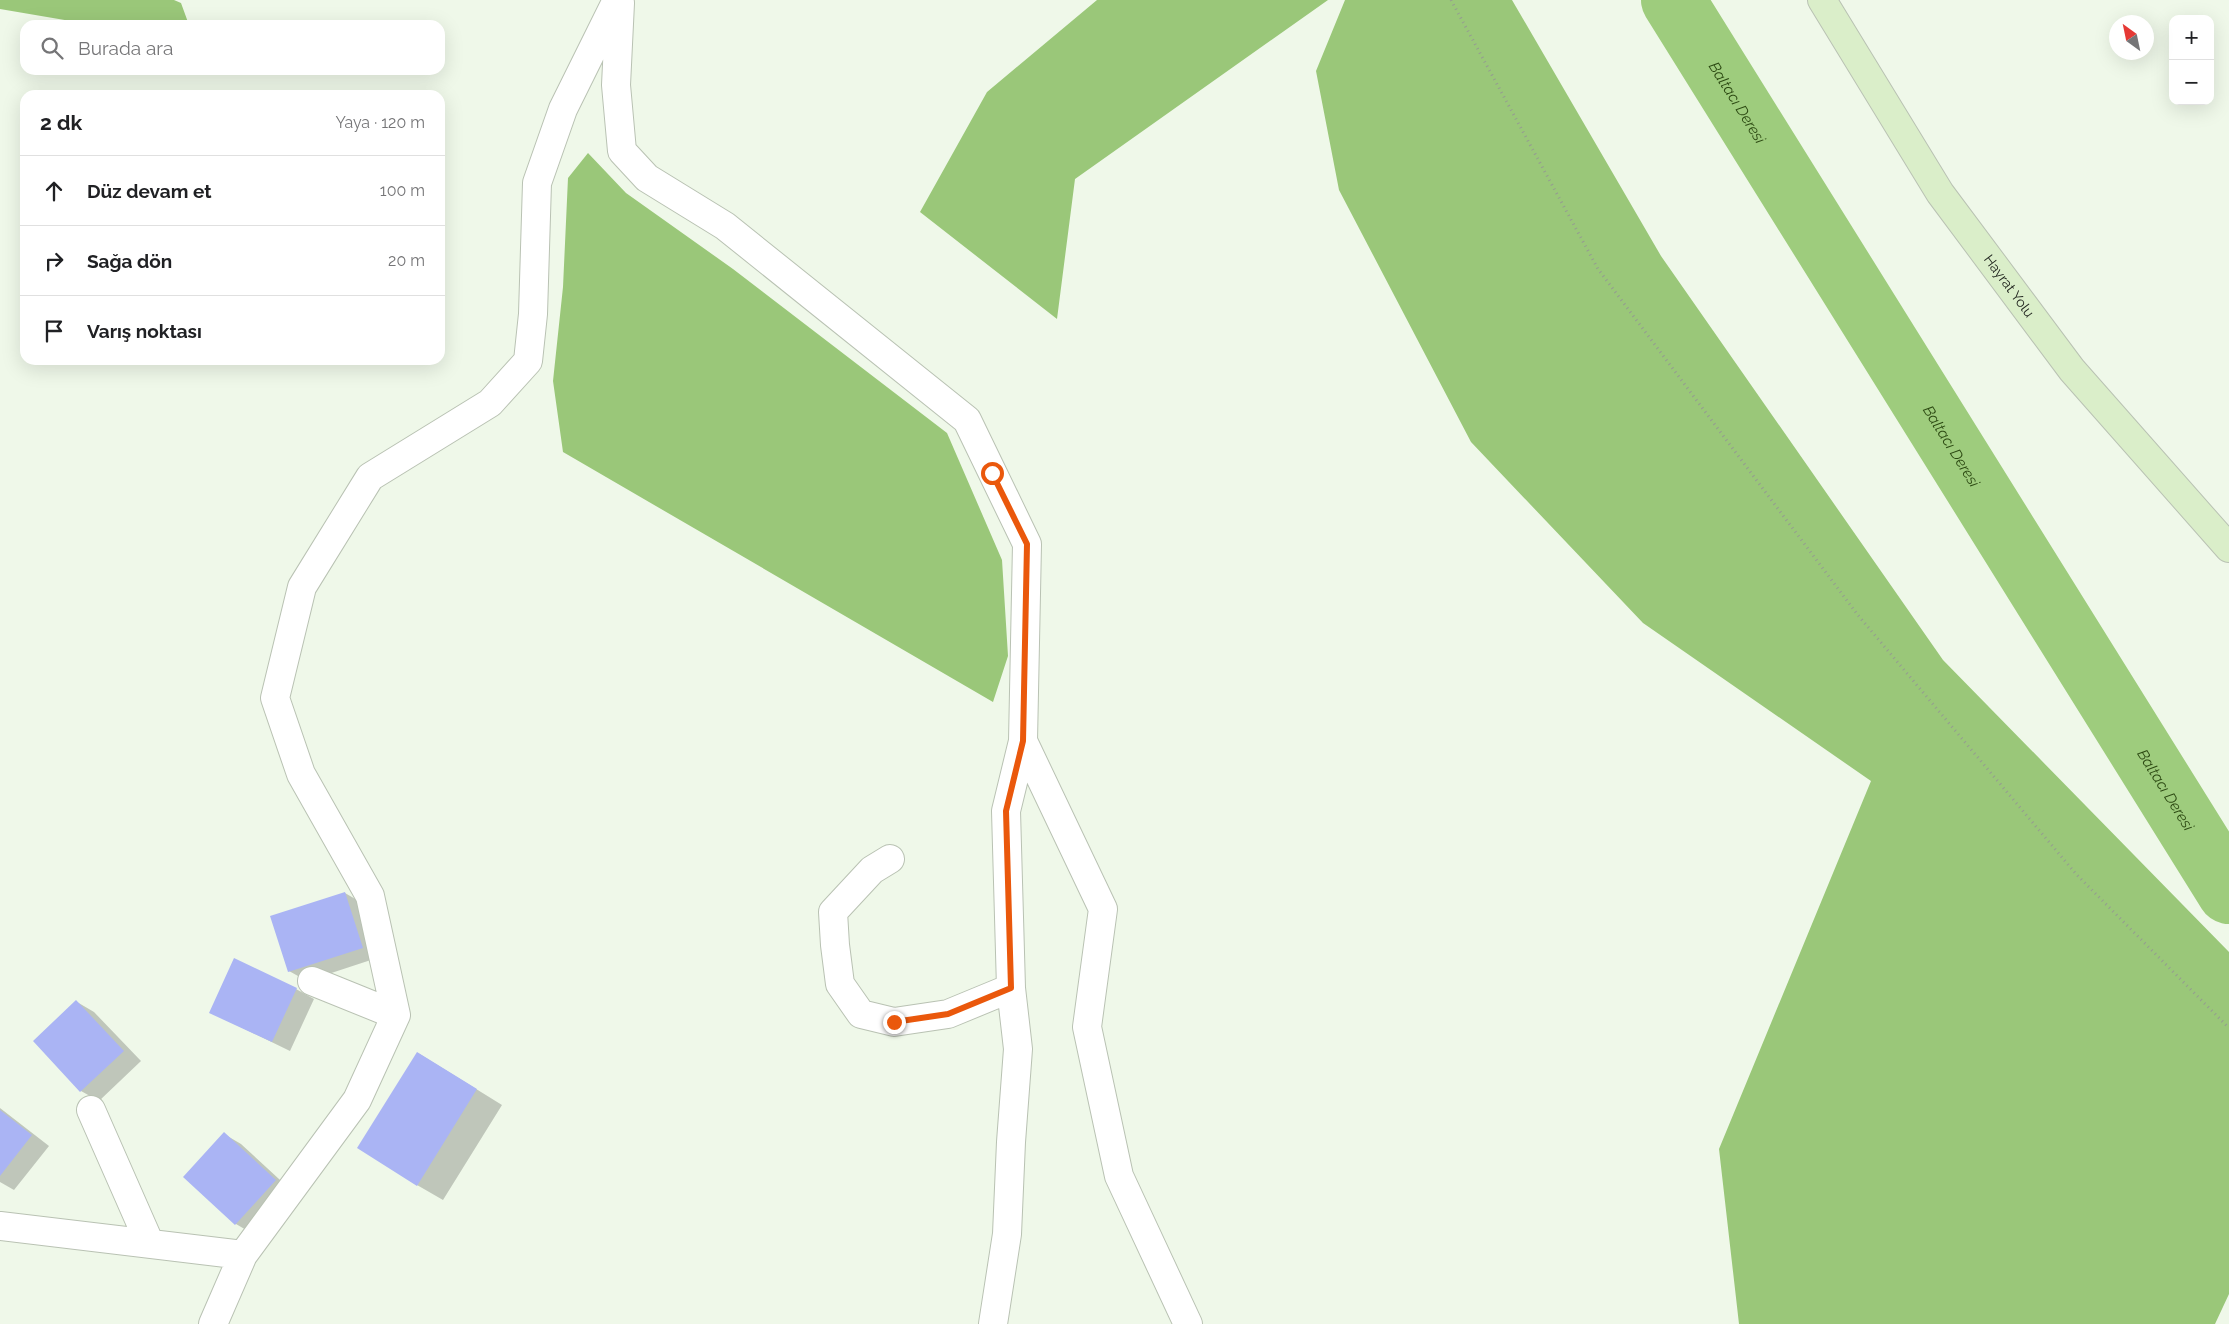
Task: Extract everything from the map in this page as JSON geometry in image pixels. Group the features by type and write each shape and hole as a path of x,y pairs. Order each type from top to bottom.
{"main road":[{"name":"Hayrat Yolu","path":"1822,0 1940,193 2072,370 2229,548"}],"street":[{"path":"619,0 616,85 622,151 647,178 725,226 967,420 1027,544 1023,741 1006,811 1011,988 1018,1049 1007,1234 993,1324"},
{"path":"213,1324 243,1255 357,1100 396,1015 370,896 301,774 274,698 302,587 370,477 490,402 528,361 533,314 537,183 563,109 619,0"},
{"path":"1023,741 1103,909 1087,1027 1119,1176 1188,1324"},
{"path":"890,859 872,870 833,912 840,984 861,1014 894,1022 948,1014 1011,988"},
{"path":"312,980 396,1015"},
{"path":"91,1110 150,1244"},
{"path":"0,1226 243,1255"}],"path":[{"path":"1450,0 1598,269 1856,614 2076,874 2229,1028"}],"green space":[{"path":"0,0 174,0 181,3 187,20 65,20 0,9"},
{"path":"1097,0 1328,0 1075,179 1057,319 920,212 987,92"},
{"path":"1345,0 1512,0 1661,256 1943,660 2229,952 2229,1294 2215,1324 1739,1324 1719,1149 1871,781 1643,623 1471,442 1339,190 1316,71"},
{"path":"588,153 626,193 733,269 947,433 1002,560 1008,656 993,702 563,452 553,381 563,287 568,178"}],"building":[{"path":"345,892 363,948 288,972 270,916"},
{"path":"234,958 297,988 272,1042 209,1013"},
{"path":"76,1000 124,1051 80,1092 33,1041"},
{"path":"417,1052 477,1089 417,1186 357,1148"},
{"path":"0,1110 32,1135 0,1176"},
{"path":"224,1132 276,1180 235,1225 183,1177"}],"waterway":[{"name":"Baltacı Deresi","path":"1673,0 2229,892"}],"route":[{"path":"894,1022 948,1014 1011,988 1006,811 1023,741 1027,544 992,473"}]}
